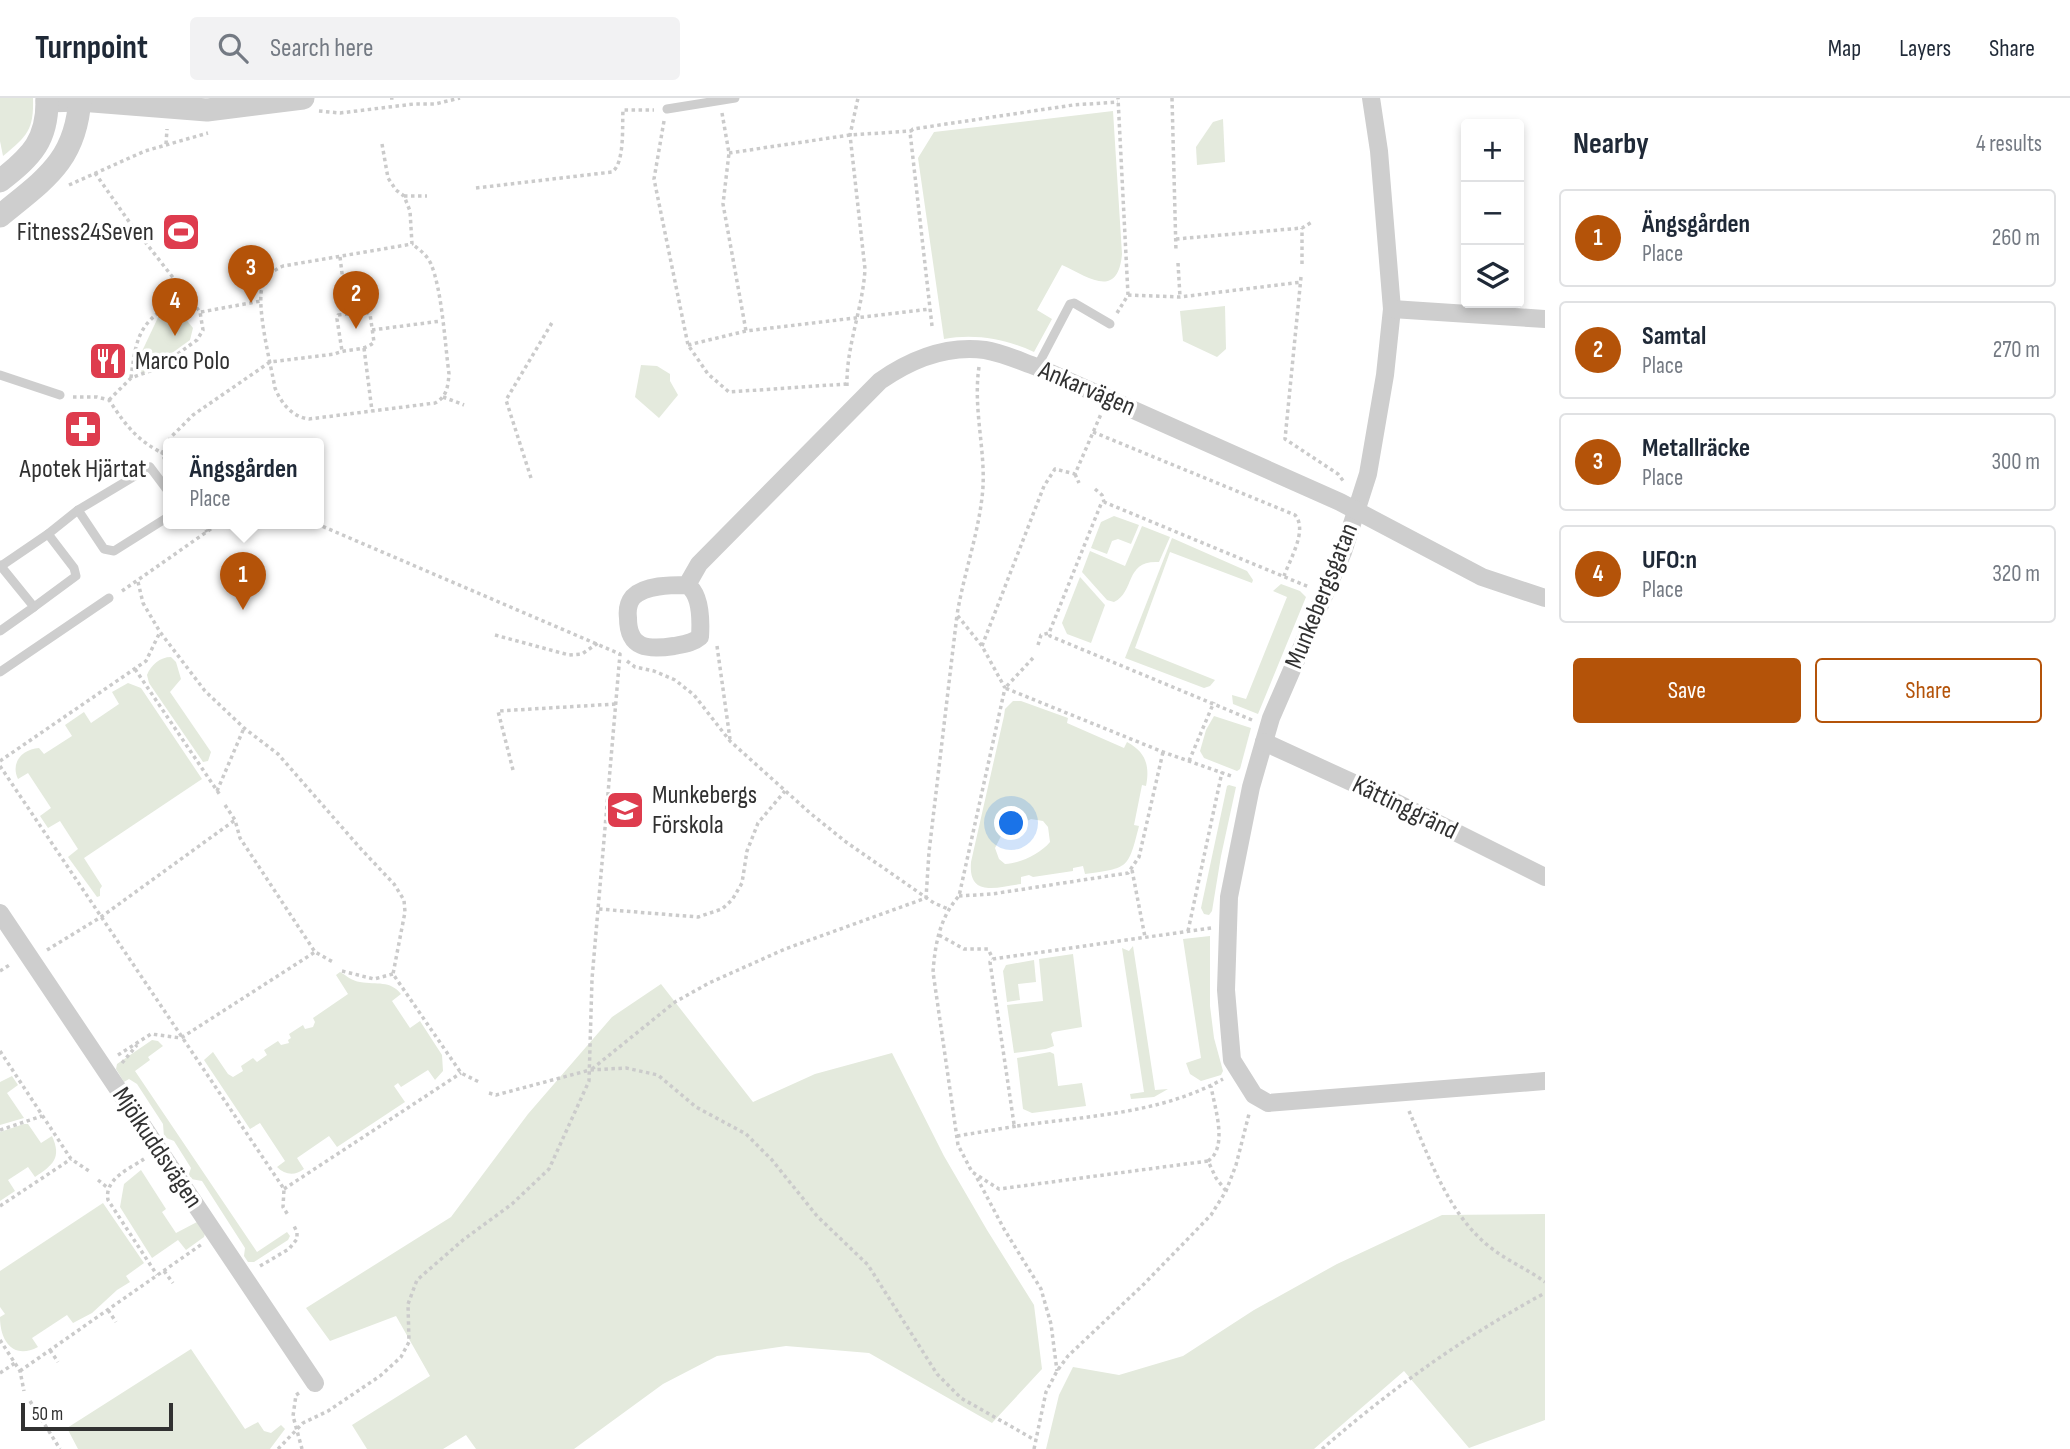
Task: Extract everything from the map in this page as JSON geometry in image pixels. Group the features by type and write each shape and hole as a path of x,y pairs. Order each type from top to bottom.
{"street":[{"name":"Munkebergsgatan","path":"1251,1090 1232,1060 1226,990 1229,897 1251,787 1271,718 1343,552 1368,474 1381,400 1392,309 1379,151 1371,98"},
{"path":"0,181 19,166 40,143 47,116 47,99 193,103 223,108 309,105"},
{"path":"0,216 57,166 73,136 80,99"},
{"path":"1392,309 1545,319"},
{"name":"Ankarvägen","path":"687,585 698,564 880,381 897,369 934,354 982,350 1037,367 1356,510 1482,577 1545,598"},
{"path":"687,585 693,589 699,611 700,637 695,641 655,648 637,644 631,637 628,606 633,597 642,591 662,586 687,585"},
{"name":"Kättinggränd","path":"1264,742 1545,877"},
{"name":"Mjölkuddsvägen","path":"0,913 315,1383"},
{"path":"1251,1090 1268,1103 1545,1081"}],"lane":[{"path":"667,109 735,98"},
{"path":"1037,367 1070,304 1074,303 1110,324"},
{"path":"0,375 60,395"},
{"path":"34,607 0,566 78,510 150,467 163,484"},
{"path":"78,510 108,551 114,551 163,520"},
{"path":"0,631 76,576 74,568 48,534"},
{"path":"0,672 108,598"}],"path":[{"path":"390,98 397,98"},
{"path":"309,105 340,113 435,104 460,98"},
{"path":"850,396 846,384 865,269 850,135 858,98"},
{"path":"1072,98 1073,105"},
{"path":"1172,98 1177,252"},
{"path":"720,100 729,153 723,204 746,331"},
{"path":"729,153 850,135 912,131 1118,100 1128,295 1110,324"},
{"path":"477,188 612,172 619,166 621,158 623,110 667,109 654,179 688,345 708,374 729,392 846,384"},
{"path":"912,131 932,326"},
{"path":"138,233 95,173 145,151 209,132"},
{"path":"382,144 388,178 404,196 410,211 412,244"},
{"path":"404,196 427,196"},
{"path":"1175,239 1302,228 1312,222"},
{"path":"1302,228 1302,264"},
{"path":"60,395 109,400 131,379 158,368 197,340 204,326 200,312 142,238"},
{"path":"412,244 423,252 430,262 435,278 449,374 448,387 443,397 435,403 309,419 298,416 279,397 270,362 261,301 264,282 276,269 412,244"},
{"path":"340,257 347,313"},
{"path":"1178,263 1180,297"},
{"path":"1128,295 1180,297 1301,280 1285,439 1338,474 1347,487"},
{"path":"131,379 137,341 146,325 153,315 186,293"},
{"path":"200,312 261,301"},
{"path":"688,345 746,331 930,309"},
{"path":"170,438 193,415 270,362 335,355 342,351 369,347 374,342 370,314 364,311 338,315 342,351"},
{"path":"372,330 441,321"},
{"path":"531,478 506,400 554,321"},
{"path":"364,348 372,411"},
{"path":"926,898 957,615 983,486 977,405 982,350"},
{"path":"443,397 464,405"},
{"path":"109,400 131,432 162,453"},
{"path":"109,400 127,430"},
{"path":"1074,474 1102,410"},
{"path":"1093,432 1295,515 1300,522 1300,532 1284,576"},
{"path":"982,646 1044,486 1055,469 1074,474 1079,483"},
{"path":"1095,489 1102,495 1104,502"},
{"path":"1104,502 1313,588"},
{"path":"1049,633 1101,503 1104,502"},
{"path":"324,527 598,643 620,654 635,667 675,680 694,695 730,741 785,791 846,842 926,898 948,909"},
{"path":"108,598 138,582 211,529"},
{"path":"138,582 143,603 160,632 205,691 244,729 278,754 394,884 404,900 405,912 393,974 461,1073 481,1083"},
{"path":"957,615 982,646 1005,688 1164,752 1240,778"},
{"path":"160,632 149,657 135,669 0,764 284,1189 283,1206 288,1215"},
{"path":"1038,645 1041,635 1049,633"},
{"path":"1049,633 1050,636 1257,722"},
{"path":"495,635 569,655 582,654 598,643"},
{"path":"278,1449 303,1423 328,1411 380,1376 401,1357 409,1342 408,1304 417,1280 463,1240 512,1204 549,1169 589,1081 589,1023 620,654 631,637"},
{"path":"717,640 730,741"},
{"path":"1033,658 1005,688 958,896 948,909 939,935 933,972 957,1136 965,1161 977,1177 1004,1229 1041,1289 1051,1324 1056,1371"},
{"path":"135,669 218,793 244,729"},
{"path":"1189,761 1214,702"},
{"path":"513,771 498,711 616,704"},
{"path":"958,896 992,894 1124,875 1132,870 1139,857 1164,752"},
{"path":"1188,931 1222,772"},
{"path":"599,909 698,918 722,909 732,900 742,883 747,851 758,823 785,791"},
{"path":"225,804 235,820 240,838 315,952 333,962"},
{"path":"0,971 21,957 38,956 102,917 235,820"},
{"path":"1132,870 1145,937"},
{"path":"590,1070 675,1002 709,983 795,945 926,898"},
{"path":"993,959 1213,927"},
{"path":"939,935 964,949 988,949 993,959"},
{"path":"102,1065 151,1034 181,1038 315,952"},
{"path":"993,959 990,962 1014,1124 1017,1126"},
{"path":"342,971 374,979 393,974"},
{"path":"0,1051 71,1159 89,1171"},
{"path":"489,1093 496,1095 590,1070 626,1068 659,1076 696,1107 746,1134 772,1160 817,1216 868,1265 937,1374 961,1398 1035,1440"},
{"path":"284,1189 461,1073"},
{"path":"957,1136 1137,1109 1181,1099 1228,1076"},
{"path":"977,1177 991,1187 1003,1190 1208,1161 1218,1151 1219,1136 1211,1086"},
{"path":"1034,1449 1046,1392 1056,1371 1068,1356 1189,1239 1211,1215 1226,1191 1236,1165 1251,1090"},
{"path":"1403,1094 1430,1160 1465,1222 1486,1245 1545,1282"},
{"path":"0,1130 42,1116"},
{"path":"157,1275 108,1200 108,1188 115,1180 158,1150"},
{"path":"0,1206 71,1159"},
{"path":"1208,1161 1226,1191"},
{"path":"98,1180 108,1188"},
{"path":"243,1275 289,1249 297,1239 293,1224"},
{"path":"20,1371 216,1235"},
{"path":"163,1270 173,1283"},
{"path":"1322,1449 1391,1391 1484,1329 1545,1293"},
{"path":"108,1310 116,1322"},
{"path":"0,1340 20,1371 24,1391"},
{"path":"50,1350 58,1362"},
{"path":"0,1373 15,1363"},
{"path":"302,1449 293,1416 296,1395 315,1383"},
{"path":"30,1401 60,1449"}],"shaded area":[{"path":"0,98 33,98 32,118 27,132 3,156 0,141"},
{"path":"1113,111 1122,254 1115,277 1108,281 1091,279 1062,265 1037,310 1052,319 1034,352 990,338 944,339 918,158 934,132"},
{"path":"1223,119 1225,162 1197,165 1196,147 1213,122"},
{"path":"1225,306 1226,349 1217,357 1183,341 1180,311"},
{"path":"162,309 179,311 193,328 190,340 143,374 136,364"},
{"path":"641,365 657,366 670,374 670,381 678,395 659,418 635,397"},
{"path":"1114,516 1139,525 1131,544 1118,539 1112,541 1107,554 1091,548 1101,522"},
{"path":"1142,526 1170,537 1159,562 1140,566 1121,597 1114,602 1107,600 1082,572 1090,551 1125,566"},
{"path":"1172,538 1247,571 1253,580 1252,583 1170,552 1135,648 1215,680 1204,688 1125,658"},
{"path":"1080,577 1105,605 1091,643 1067,634 1062,623"},
{"path":"1281,584 1300,591 1306,597 1258,714 1233,704 1232,695 1246,699 1287,597 1273,591"},
{"path":"171,657 176,662 181,679 170,692 211,752 208,761 203,762 149,683 147,675 153,665 163,658"},
{"path":"128,683 141,688 202,779 84,858 102,886 100,896 97,897 68,857 78,849 60,821 48,828 40,816 51,808 28,773 18,779 16,767 23,754 28,751 39,748 44,754 72,736 65,725 84,712 91,723 119,704 112,692"},
{"path":"1013,701 1021,701 1068,718 1067,723 1124,748 1127,742 1139,750 1147,766 1146,786 1142,785 1134,825 1139,826 1132,851 1129,859 1119,868 1085,874 1083,866 1073,868 1073,871 1033,877 1029,875 1021,877 1021,884 994,888 979,886 974,881 971,862 1005,709","holes":["1031,819 1043,821 1048,827 1050,842 1046,846 1036,854 1017,862 1005,864 999,859 995,848 1002,834"]},
{"path":"1214,716 1251,728 1240,769 1237,771 1204,758 1200,751 1206,730"},
{"path":"1229,785 1236,787 1212,911 1209,915 1204,914 1201,908"},
{"path":"1210,936 1210,1006 1214,1038 1223,1071 1221,1075 1201,1081 1190,1074 1186,1063 1201,1058 1183,939"},
{"path":"1133,946 1155,1090 1168,1089 1154,1097 1131,1099 1130,1094 1144,1092 1122,948 1129,951"},
{"path":"1073,954 1082,1027 1053,1032 1051,1034 1054,1046 1014,1053 1007,1005 1043,1001 1039,959"},
{"path":"1034,960 1036,982 1018,984 1020,1000 1007,1002 1003,971 1006,965"},
{"path":"340,972 357,981 388,985 397,990 401,994 392,1001 410,1028 420,1021 442,1055 443,1071 435,1080 428,1070 401,1087 398,1083 394,1086 405,1102 337,1147 329,1136 297,1158 304,1169 294,1174 287,1173 277,1167 285,1161 260,1123 250,1129 204,1060 213,1052 233,1077 243,1071 241,1066 253,1058 257,1062 267,1055 264,1050 278,1041 281,1045 289,1043 289,1034 303,1025 305,1029 313,1027 313,1018 348,994 336,975"},
{"path":"661,984 753,1102 815,1074 892,1053 944,1156 1034,1305 1042,1369 992,1423 869,1353 786,1346 717,1356 663,1384 574,1449 476,1449 466,1435 443,1449 367,1449 352,1425 430,1376 396,1316 330,1341 306,1308 451,1217 528,1114 612,1017"},
{"path":"152,1040 163,1046 135,1071 257,1252 287,1232 290,1236 254,1262 248,1262 244,1256 245,1248 202,1181 191,1179 191,1168 174,1141 164,1137 163,1124 137,1084 129,1079 124,1082 116,1069 117,1064"},
{"path":"1050,1052 1054,1054 1058,1086 1082,1083 1086,1106 1032,1113 1023,1109 1017,1058"},
{"path":"12,1076 18,1085 7,1093 24,1118 0,1125 0,1082"},
{"path":"28,1124 41,1143 52,1136 56,1155 51,1165 35,1177 28,1167 8,1180 15,1191 0,1201 0,1132"},
{"path":"141,1170 166,1209 162,1212 176,1233 197,1222 206,1230 204,1237 186,1250 178,1240 152,1258 120,1207 124,1184"},
{"path":"103,1203 144,1263 126,1276 130,1282 92,1313 73,1323 67,1315 32,1338 38,1347 15,1350 2,1334 0,1317 5,1314 0,1307 0,1271"},
{"path":"1545,1214 1545,1420 1469,1448 1404,1371 1314,1449 1046,1449 1059,1395 1073,1367 1119,1375 1183,1356 1254,1310 1337,1264 1442,1215"},
{"path":"191,1349 245,1429 258,1422 264,1431 271,1433 281,1425 285,1429 270,1449 78,1449 67,1428"}],"place":[{"name":"Fitness24Seven","path":"181,232"},
{"name":"Metallräcke","path":"251,303"},
{"name":"Samtal","path":"356,329"},
{"name":"UFO:n","path":"175,336"},
{"name":"Marco Polo","path":"108,361"},
{"name":"Apotek Hjärtat","path":"83,429"},
{"name":"Ängsgården","path":"243,610"},
{"name":"Munkebergs Förskola","path":"625,810"}]}
